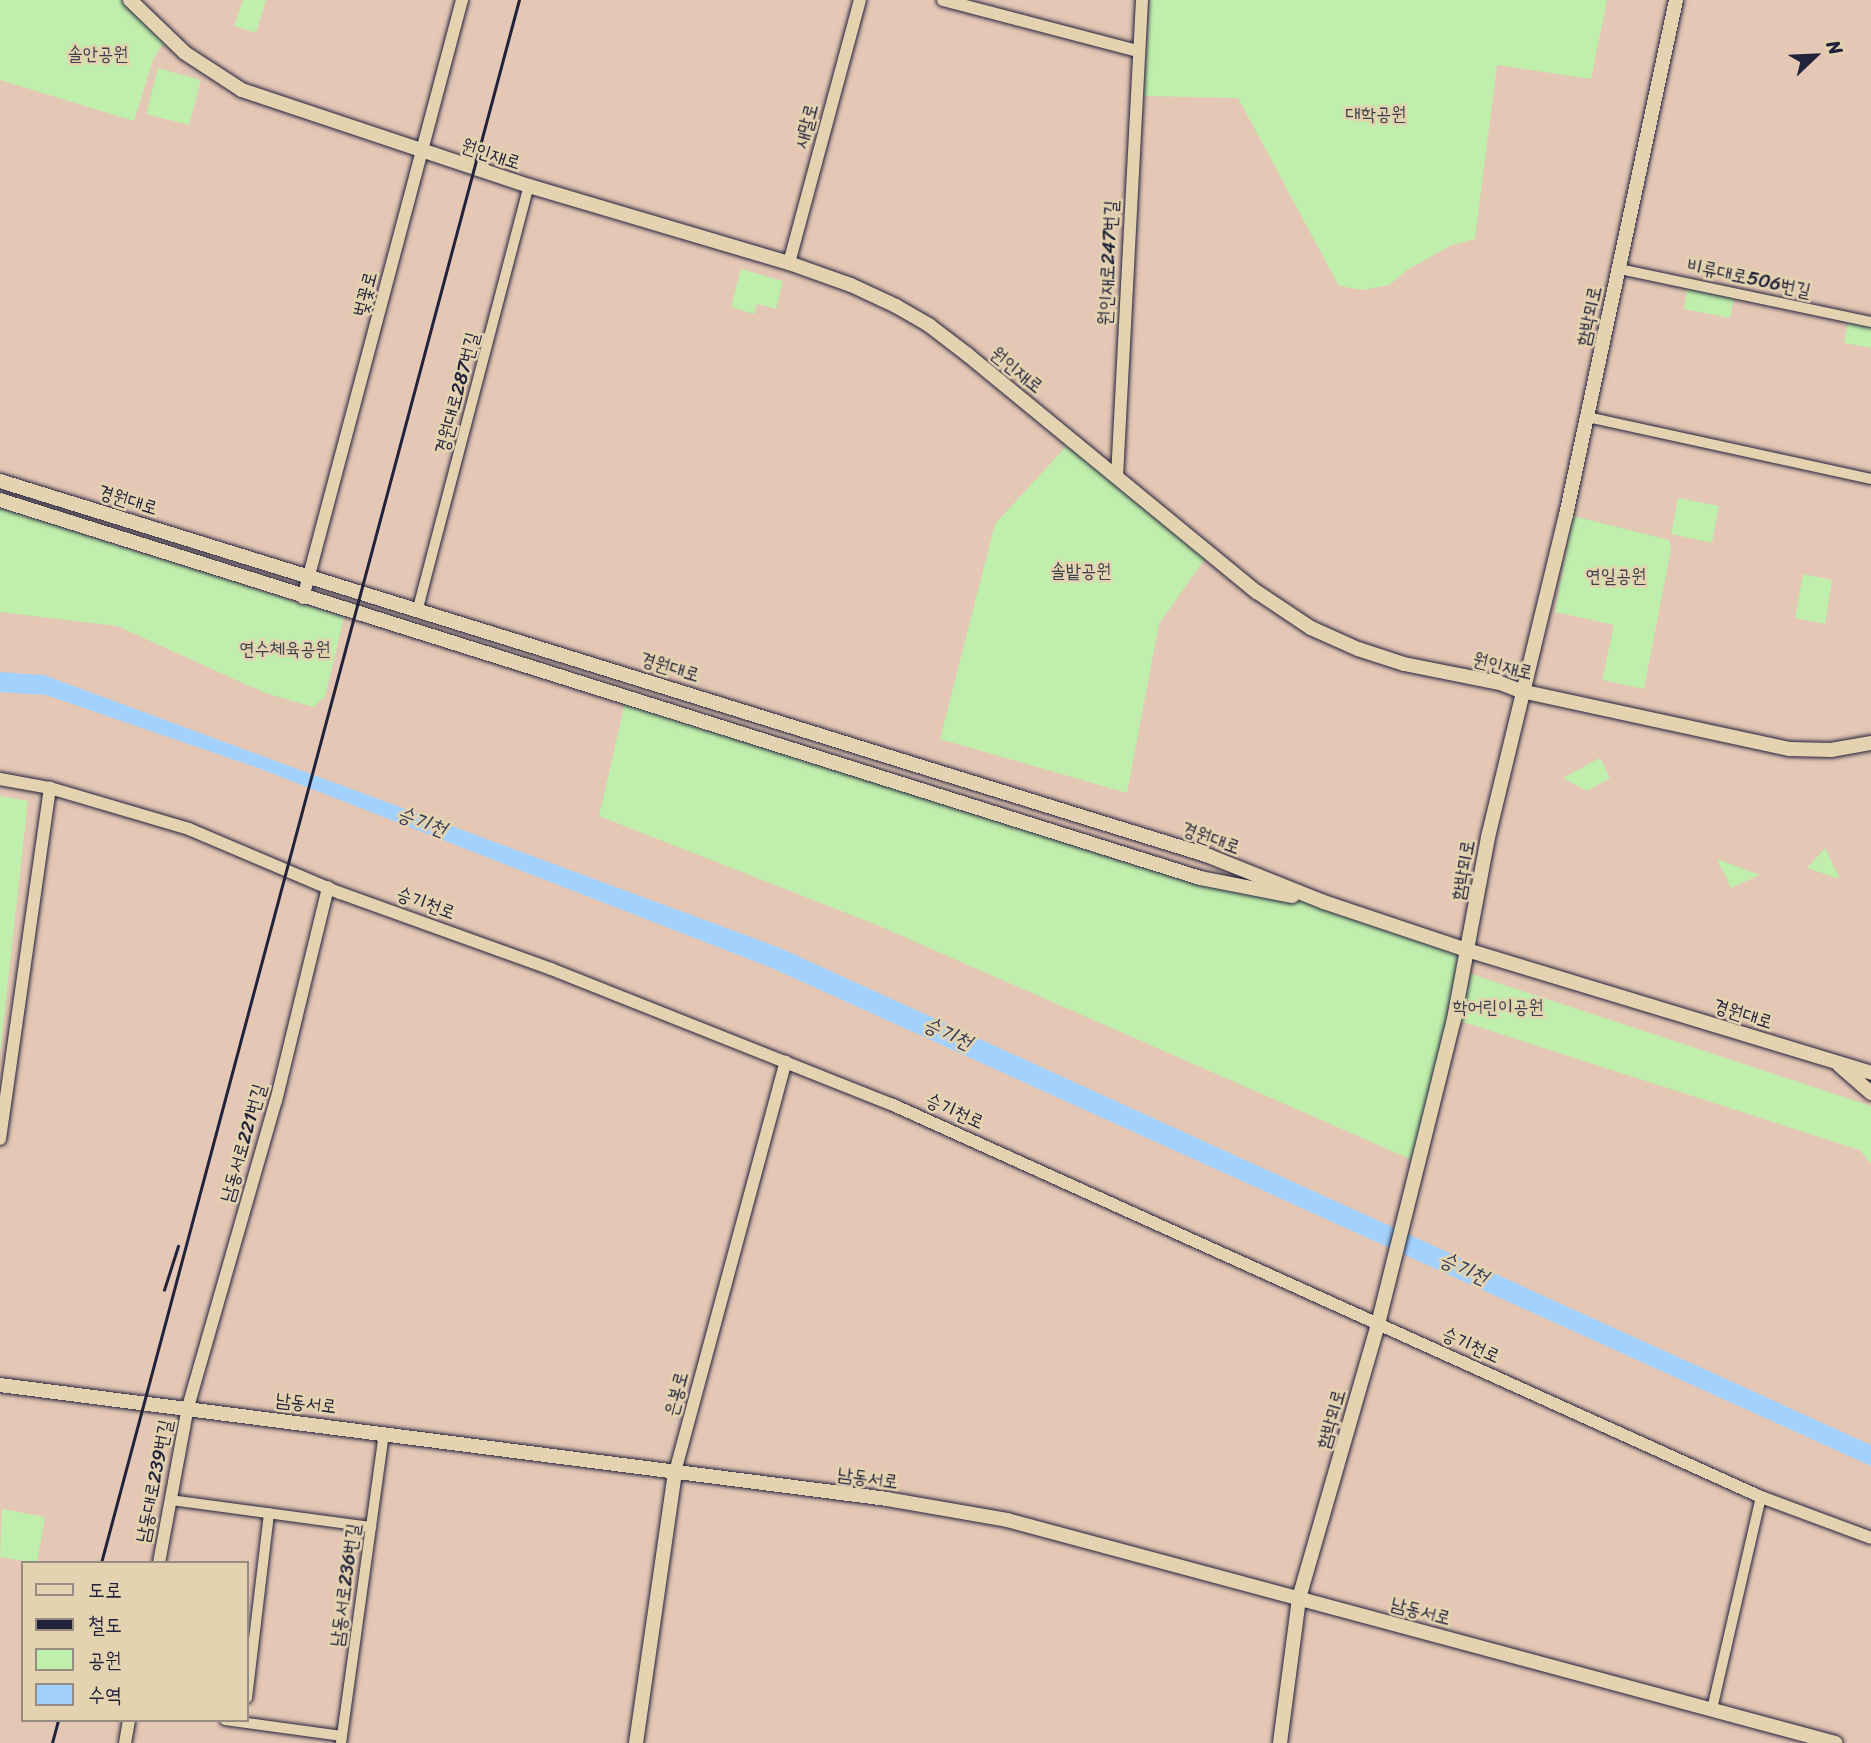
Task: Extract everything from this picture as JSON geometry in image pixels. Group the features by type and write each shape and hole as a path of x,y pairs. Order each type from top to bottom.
{"main road":[{"name":"원인재로","path":"130,0 185,53 242,90 529,186 789,263 851,285 930,326 1256,592 1311,628 1358,649 1404,664 1790,749 1831,750 1871,743"},
{"name":"함박뫼로","path":"1280,1743 1299,1598 1378,1324 1454,1019 1488,837 1521,691 1566,514 1676,0"},
{"name":"경원대로","path":"0,481 418,608 1209,856 1324,902 1467,950 1871,1073"},
{"name":"경원대로","path":"0,500 303,598 1200,878 1324,902"},
{"path":"1835,1062 1871,1061"},
{"path":"1835,1062 1871,1093"},
{"name":"남동서로","path":"0,1385 188,1407 887,1499 1007,1520 1836,1743"},
{"name":"은봉로","path":"636,1743 675,1472"}],"street":[{"name":"벚꽃로","path":"303,598 462,0"},
{"name":"새말로","path":"789,263 860,0"},
{"path":"943,0 1139,51"},
{"name":"원인재로247번길","path":"1117,477 1142,0"},
{"name":"경원대로287번길","path":"418,608 529,186"},
{"name":"비류대로506번길","path":"1619,269 1871,322"},
{"path":"1587,417 1871,479"},
{"name":"승기천로","path":"0,779 50,788 189,829 328,887 551,969 786,1062 961,1135 1761,1497 1871,1538"},
{"path":"0,1139 50,788"},
{"name":"남동서로221번길","path":"188,1407 276,1101 328,887"},
{"name":"은봉로","path":"675,1472 786,1062"},
{"name":"남동대로239번길","path":"159,1561 188,1407"},
{"name":"남동서로236번길","path":"342,1740 384,1433"},
{"path":"1712,1709 1761,1497"},
{"path":"171,1500 371,1527"},
{"path":"248,1690 269,1513"},
{"path":"125,1743 129,1722"},
{"path":"248,1722 342,1740"}],"green space":[{"name":"솔안공원","path":"0,0 130,0 168,37 154,57 134,121 0,80"},
{"path":"243,0 266,0 256,33 234,26"},
{"name":"대학공원","path":"1150,0 1607,0 1591,79 1497,65 1475,239 1452,245 1407,270 1389,285 1363,290 1339,286 1238,98 1144,96"},
{"path":"158,68 201,80 189,125 146,114"},
{"path":"741,269 783,281 776,309 757,304 754,314 731,307"},
{"path":"1687,289 1734,298 1730,318 1684,309"},
{"path":"1848,322 1871,327 1871,348 1844,343"},
{"name":"솔밭공원","path":"1072,440 1209,553 1159,624 1127,793 940,739 995,524"},
{"path":"1678,498 1719,506 1712,543 1671,534"},
{"name":"연수체육공원","path":"0,508 344,617 325,697 313,707 265,693 117,626 0,612"},
{"name":"연일공원","path":"1573,516 1669,540 1671,549 1644,689 1602,680 1614,625 1555,612"},
{"path":"1803,574 1832,580 1825,624 1795,618"},
{"path":"626,699 1200,878 1324,902 1467,950 1419,1163 877,925 599,816"},
{"path":"1600,758 1610,778 1587,791 1563,778"},
{"path":"0,796 28,801 0,1054"},
{"path":"1825,848 1840,879 1807,868"},
{"path":"1717,859 1760,875 1731,888"},
{"name":"학어린이공원","path":"1465,972 1871,1106 1871,1164 1860,1150 1454,1019"},
{"path":"2,1509 45,1517 37,1561 0,1557"}],"water":[{"name":"승기천","path":"0,672 44,675 780,948 1871,1445 1871,1466 774,969 258,768 46,695 0,692"}],"railway":[{"path":"102,1561 519,0"},
{"path":"164,1290 178,1246"},
{"path":"52,1743 57,1722"}]}
